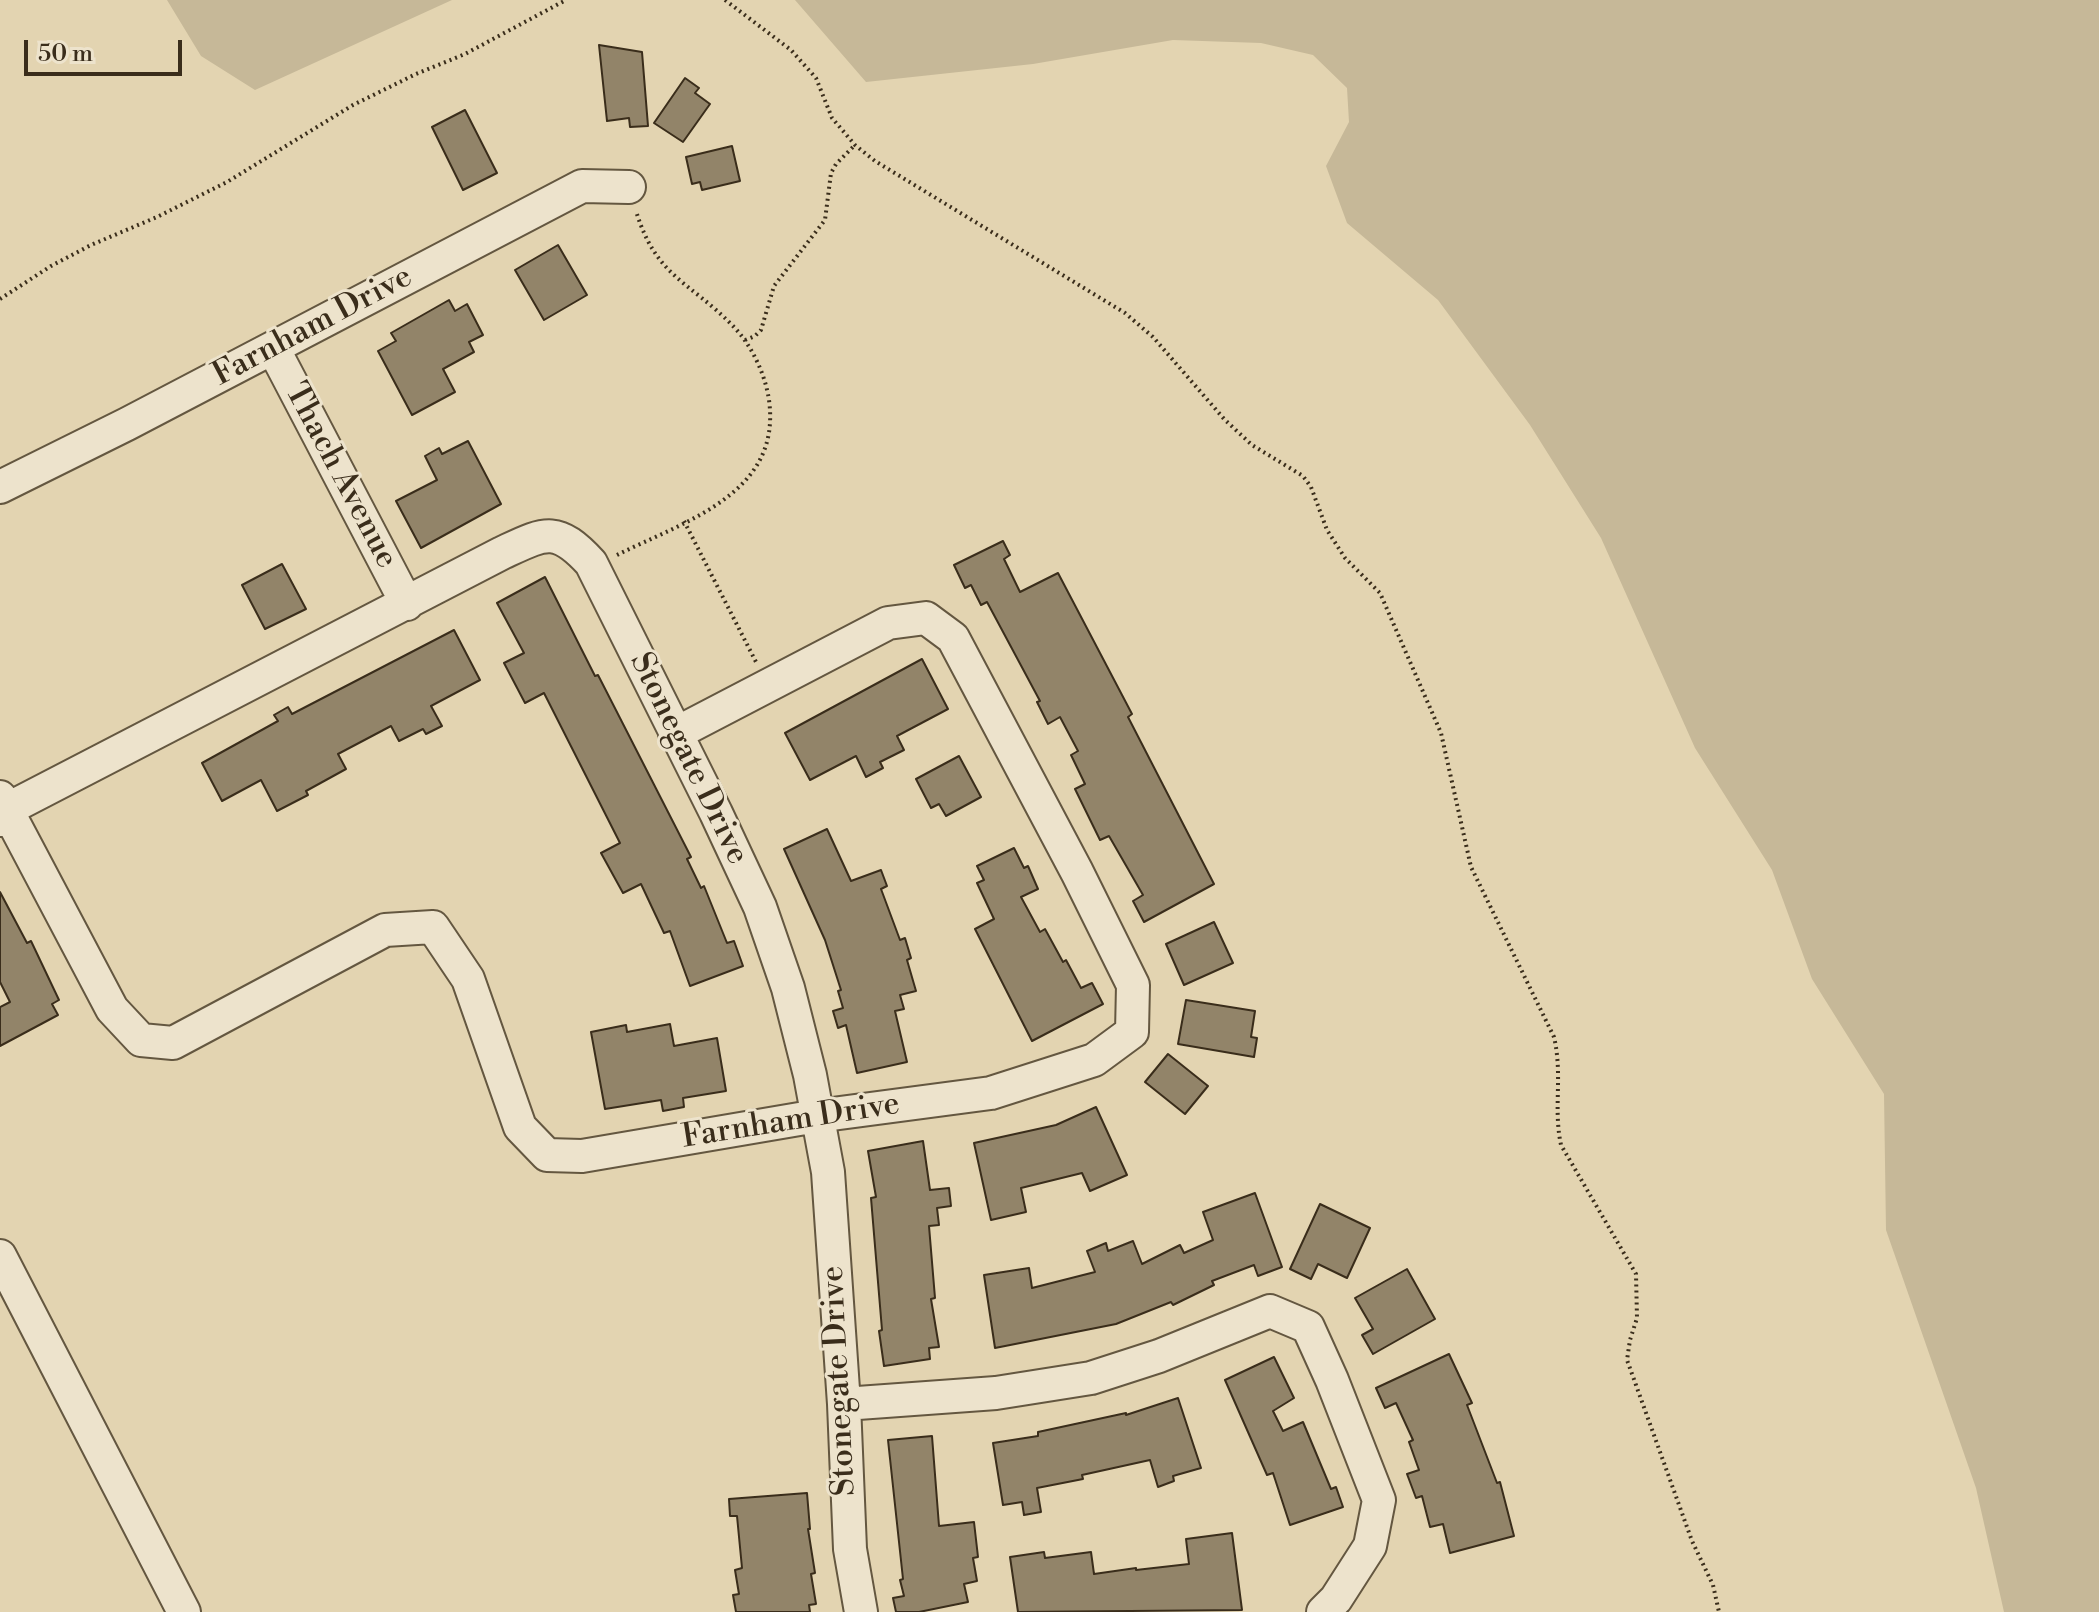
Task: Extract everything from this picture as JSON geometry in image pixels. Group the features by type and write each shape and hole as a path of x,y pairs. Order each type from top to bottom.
{"street":[{"name":"Farnham Drive","path":"0,487 582,186 629,187"},
{"name":"Thach Avenue","path":"273,348 407,604"},
{"name":"Stonegate Drive","path":"2,809 502,553 541,535 571,541 593,567 760,907 788,988 828,1172 844,1404 850,1549 861,1612"},
{"name":"Farnham Drive","path":"2,809 112,1009 141,1040 173,1043 385,930 433,927 468,979 520,1127 547,1155 582,1156 817,1116 991,1093 1094,1060 1132,1032 1133,985 1077,872 953,638 926,618 888,623 675,734"},
{"path":"0,1256 184,1612"},
{"path":"844,1404 996,1393 1091,1378 1159,1356 1270,1311 1308,1327 1379,1500 1370,1546 1336,1599 1323,1612"}],"path":[{"path":"0,299 91,245 227,182 353,105 465,54 566,0"},
{"path":"725,0 791,50 816,78 832,118 855,145 875,161 1125,313 1153,337 1243,437 1303,476 1311,487 1327,530 1345,558 1380,593 1441,733 1471,867 1554,1037 1560,1062 1557,1123 1561,1145 1636,1274 1637,1318 1627,1360 1692,1541 1713,1585 1719,1612"},
{"path":"745,340 761,330 774,286 825,220 831,173 855,145"},
{"path":"593,567 724,501 754,473 770,437 768,390 745,340 712,306 666,269 642,231 629,187"},
{"path":"684,521 768,686"}],"shaded area":[{"path":"167,0 452,0 255,90 201,56"},
{"path":"795,0 2099,0 2099,1612 2004,1612 1976,1488 1886,1230 1884,1094 1812,979 1772,870 1695,748 1601,538 1530,425 1438,300 1347,223 1326,166 1349,122 1347,88 1313,55 1261,43 1173,40 1033,64 866,82"}],"building":[{"path":"599,45 642,52 648,126 630,127 629,118 607,121"},
{"path":"685,78 699,88 695,93 710,104 683,142 654,123"},
{"path":"465,110 497,173 463,190 432,127"},
{"path":"732,146 740,181 702,190 700,182 692,184 686,157"},
{"path":"558,245 587,295 544,320 515,270"},
{"path":"449,300 455,311 467,304 483,335 469,342 474,352 443,369 455,392 412,415 378,351 396,341 391,333"},
{"path":"468,441 501,504 421,548 396,501 437,480 425,456 439,448 442,454"},
{"path":"1003,541 1010,555 1004,559 1020,592 1058,573 1132,714 1128,717 1214,884 1144,922 1133,901 1143,895 1109,836 1100,840 1075,789 1085,784 1071,755 1078,751 1060,717 1048,724 1037,702 1040,701 987,602 981,605 971,585 965,588 954,565"},
{"path":"282,564 306,609 265,629 242,585"},
{"path":"545,577 691,857 687,859 701,888 704,886 727,943 734,941 743,966 690,986 670,931 664,933 641,884 623,893 601,853 620,843 544,693 525,703 504,663 524,653 497,603"},
{"path":"454,630 480,680 431,706 442,726 426,734 423,729 399,741 391,726 338,754 346,769 306,791 308,795 277,811 261,780 222,801 202,763 278,721 274,715 288,707 292,714"},
{"path":"922,659 948,709 897,736 904,750 880,762 883,768 866,777 856,756 810,780 785,733"},
{"path":"959,756 981,797 946,816 939,804 931,808 916,779"},
{"path":"827,829 851,881 881,870 887,886 881,889 900,940 905,938 911,958 907,960 916,991 900,995 904,1009 895,1011 907,1062 857,1073 846,1025 838,1028 833,1011 843,1008 838,991 841,990 825,940 784,849"},
{"path":"1014,848 1024,868 1028,866 1038,889 1021,897 1040,932 1045,929 1081,988 1092,983 1103,1004 1032,1041 975,929 994,919 977,883 984,880 977,866"},
{"path":"0,892 27,943 31,941 59,1000 52,1004 58,1015 0,1046 0,1007 10,1002 0,982"},
{"path":"1214,922 1233,963 1184,985 1166,944"},
{"path":"1186,1000 1255,1011 1251,1037 1257,1038 1254,1057 1178,1044"},
{"path":"670,1024 674,1046 717,1038 726,1091 683,1098 684,1107 663,1111 661,1100 605,1109 591,1032 626,1025 627,1032"},
{"path":"1168,1054 1208,1086 1185,1114 1145,1082"},
{"path":"1096,1107 1127,1175 1090,1191 1082,1173 1021,1188 1026,1212 991,1220 974,1143 1056,1125"},
{"path":"923,1141 930,1190 949,1188 951,1206 937,1208 939,1225 929,1226 935,1298 931,1299 939,1347 929,1348 930,1359 884,1366 871,1198 876,1197 868,1151"},
{"path":"1255,1193 1282,1267 1258,1276 1254,1265 1212,1281 1214,1285 1173,1305 1171,1302 1116,1324 995,1348 984,1275 1029,1268 1032,1288 1095,1272 1087,1251 1106,1243 1108,1251 1133,1241 1142,1264 1180,1245 1184,1253 1213,1240 1203,1212"},
{"path":"1320,1204 1370,1228 1347,1278 1318,1264 1311,1279 1290,1269"},
{"path":"1407,1269 1435,1319 1373,1354 1362,1335 1373,1329 1355,1298"},
{"path":"1449,1354 1472,1403 1467,1405 1497,1483 1500,1482 1514,1536 1450,1553 1443,1524 1430,1527 1422,1496 1416,1498 1407,1474 1419,1470 1409,1442 1413,1440 1396,1403 1385,1408 1376,1388"},
{"path":"1274,1357 1294,1398 1273,1411 1283,1431 1303,1422 1331,1489 1336,1487 1343,1507 1290,1525 1273,1473 1267,1475 1225,1380"},
{"path":"1178,1398 1201,1468 1173,1476 1174,1481 1158,1487 1150,1460 1037,1488 1041,1512 1024,1515 1022,1502 1003,1505 993,1443 1038,1436 1038,1432 1126,1415"},
{"path":"932,1436 939,1526 974,1522 978,1557 973,1558 977,1581 964,1584 968,1602 919,1612 896,1612 893,1598 904,1596 888,1440"},
{"path":"807,1493 808,1529 815,1573 811,1574 816,1604 809,1605 810,1612 736,1612 733,1595 739,1594 735,1570 742,1568 737,1516 730,1516 729,1499"},
{"path":"1232,1533 1242,1610 1018,1612 1010,1557 1044,1552 1045,1558 1091,1552 1094,1574 1136,1570 1189,1564 1186,1539"}]}
